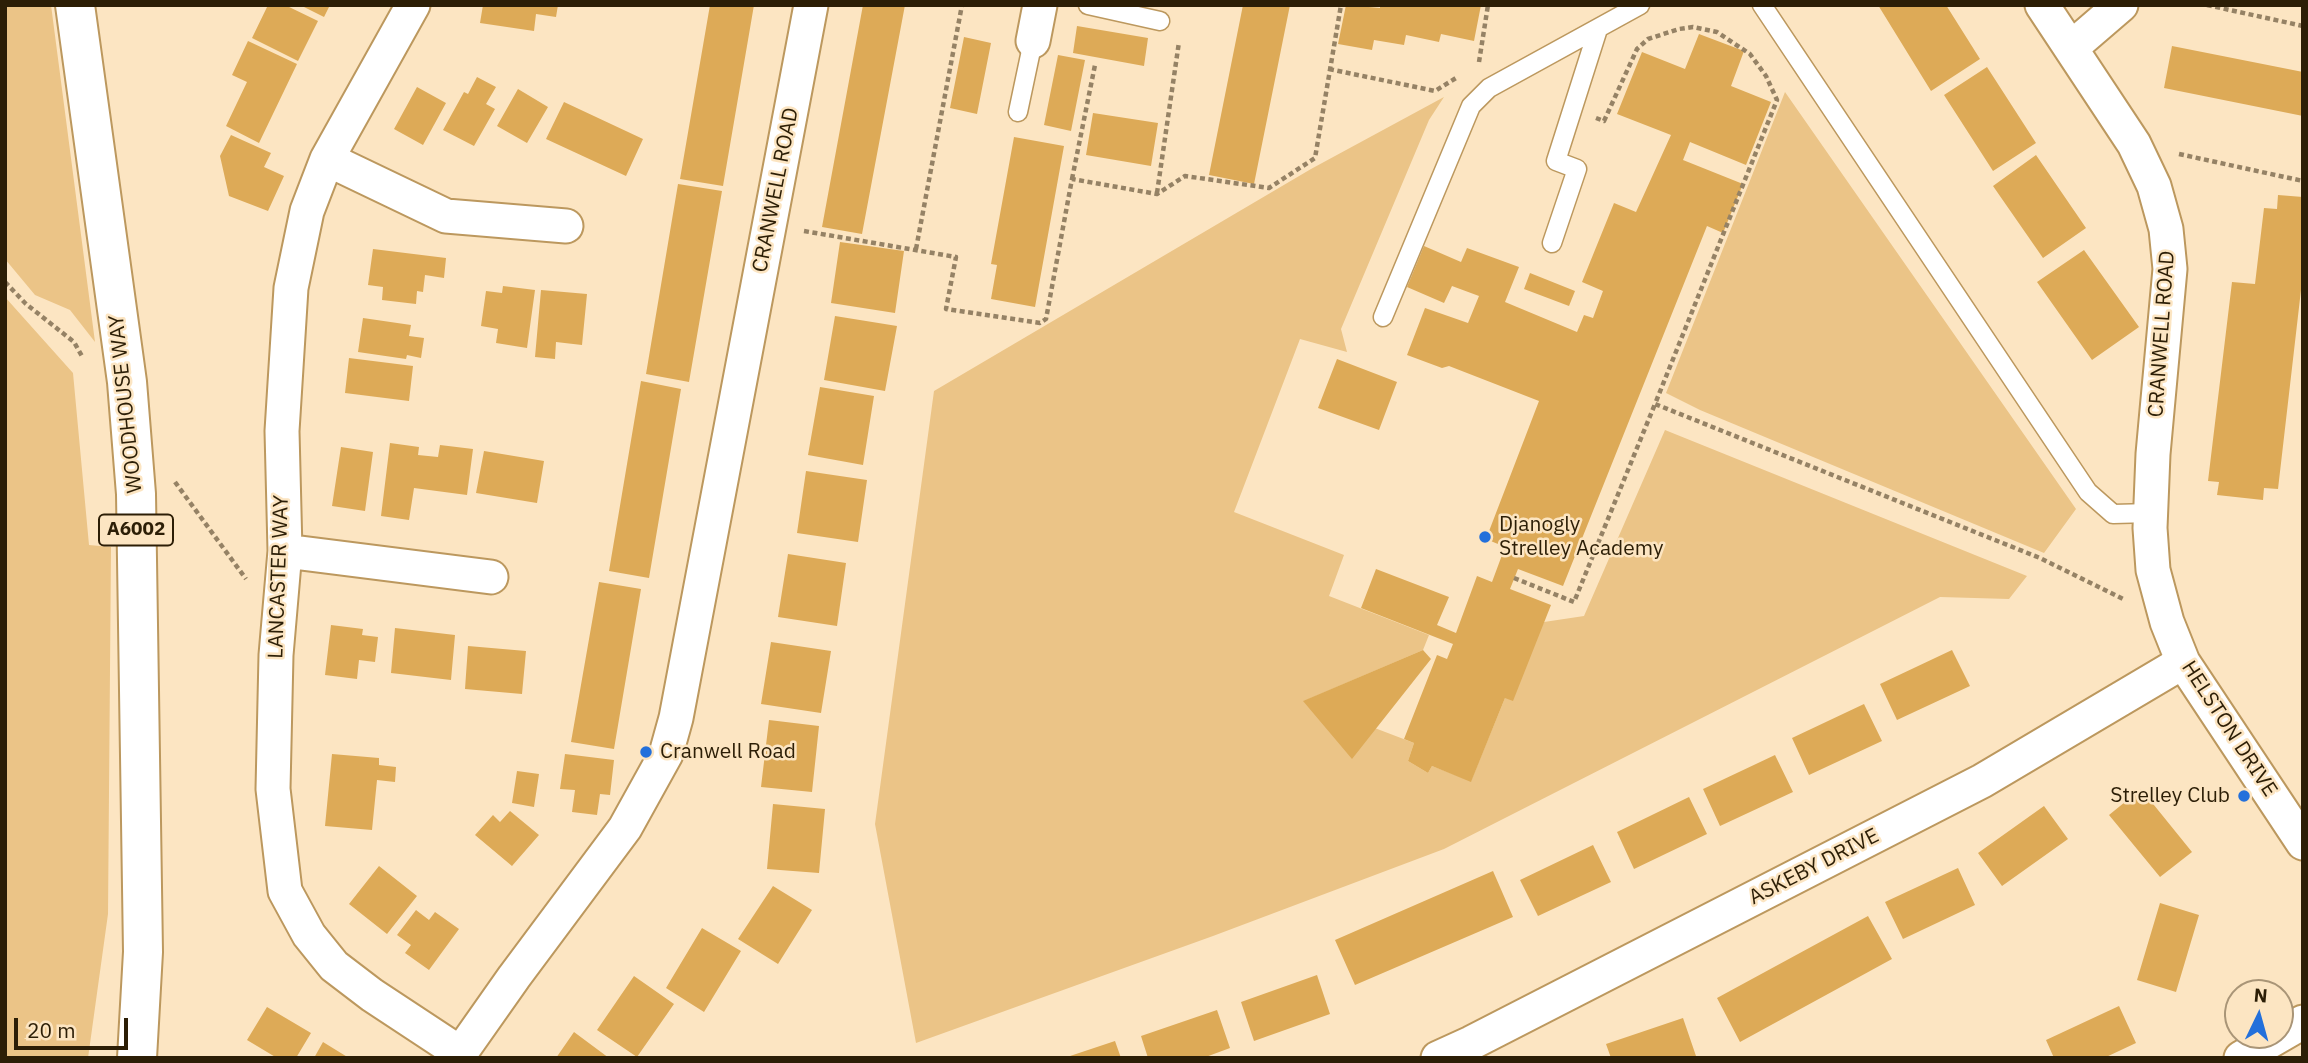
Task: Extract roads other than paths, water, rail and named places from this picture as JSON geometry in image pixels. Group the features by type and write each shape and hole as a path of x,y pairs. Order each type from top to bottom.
{"main road":[{"name":"WOODHOUSE WAY","path":"75,5 127,382 136,494 143,952 137,1058"}],"street":[{"name":"LANCASTER WAY","path":"413,5 327,159 307,211 291,288 282,431 285,551 276,655 273,789 285,891 309,935 334,967 459,1055"},
{"name":"CRANWELL ROAD","path":"459,1055 514,976 625,828 666,754 676,718 811,5"},
{"path":"1033,41 1040,5"},
{"name":"CRANWELL ROAD","path":"2042,5 2134,144 2154,186 2166,229 2170,269 2153,454 2153,570"},
{"path":"2071,48 2121,5"},
{"path":"327,159 446,216 566,226"},
{"path":"285,551 491,577"},
{"name":"HELSTON DRIVE","path":"2153,570 2167,622 2183,662 2303,843"},
{"name":"ASKEBY DRIVE","path":"1437,1058 1982,781 2183,662"},
{"path":"2241,1058 2303,1022"}],"lane":[{"path":"1088,5 1160,21"},
{"path":"1382,317 1471,106 1489,88 1640,5"},
{"path":"1762,5 2088,492 2113,514 2151,513"},
{"path":"1552,243 1577,169 1556,161 1598,29"},
{"path":"1018,112 1033,41"}],"place":[{"name":"Djanogly Strelley Academy","path":"1485,537"},
{"name":"Cranwell Road","path":"646,752"},
{"name":"Strelley Club","path":"2244,796"}]}
